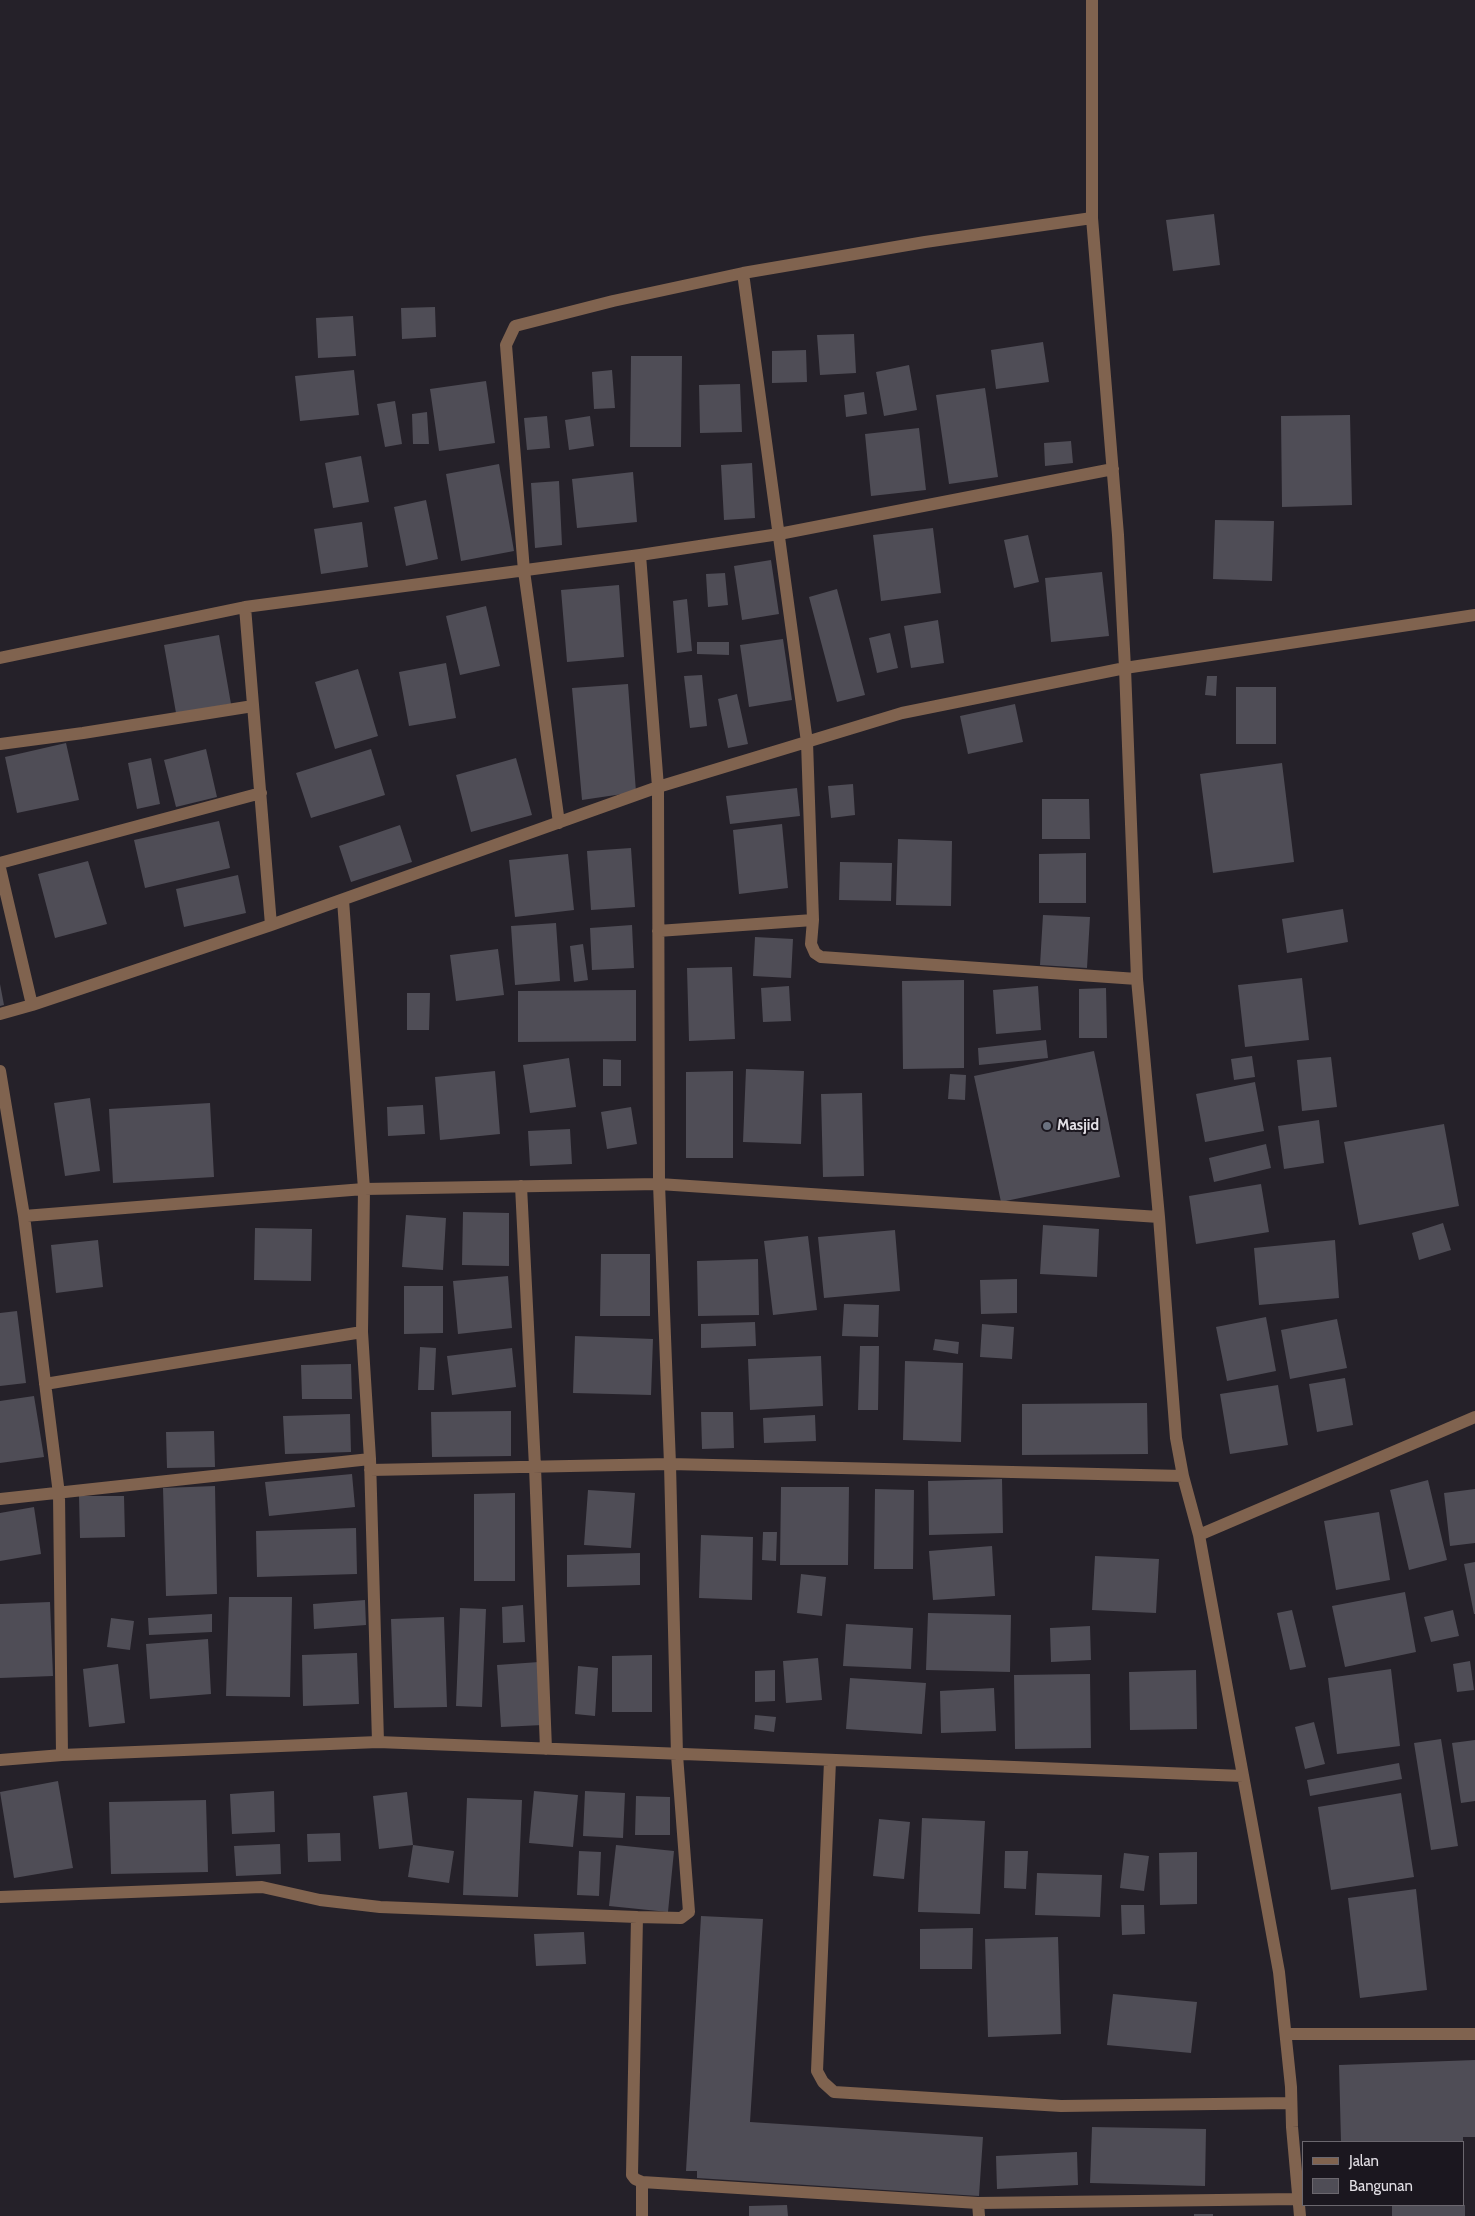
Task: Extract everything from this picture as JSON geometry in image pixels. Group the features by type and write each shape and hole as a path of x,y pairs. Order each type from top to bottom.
{"street":[{"path":"1092,0 1092,218 1113,470 1125,668 1137,979 1159,1217 1176,1438 1183,1476 1199,1535 1276,1953 1286,2034 1300,2216"},
{"path":"559,823 524,571 506,345 509,334 515,326 595,305 743,273 925,242 1092,218"},
{"path":"743,273 807,742 813,920 811,944 815,952 821,957 1137,979"},
{"path":"0,658 245,608 640,555 779,534 1113,470"},
{"path":"0,1897 262,1887 320,1900 380,1907 637,1918 682,1918 689,1912 677,1755 670,1464 659,1184 658,787 640,555"},
{"path":"245,608 271,925"},
{"path":"0,1014 271,925 658,787 902,713 1125,668 1475,616"},
{"path":"0,744 253,706"},
{"path":"0,862 260,793"},
{"path":"0,868 32,1005"},
{"path":"343,900 364,1189 362,1332 370,1464 378,1742"},
{"path":"658,931 813,920"},
{"path":"0,1070 24,1216 59,1494 62,1755"},
{"path":"24,1216 364,1189 659,1184 1159,1217"},
{"path":"521,1186 535,1467 546,1749"},
{"path":"45,1384 362,1332"},
{"path":"1199,1535 1475,1417"},
{"path":"0,1500 370,1464 535,1467 670,1464 1183,1476"},
{"path":"0,1760 62,1755 378,1742 1243,1776"},
{"path":"830,1761 817,2071 823,2082 834,2092 1061,2106 1291,2103"},
{"path":"637,1918 630,2168 635,2179 642,2182 978,2203 1298,2199"},
{"path":"1286,2034 1475,2034"},
{"path":"642,2182 642,2216"},
{"path":"978,2203 979,2216"}],"building":[{"path":"1214,214 1220,265 1173,271 1166,220"},
{"path":"435,307 436,337 402,339 401,308"},
{"path":"353,316 356,356 318,358 316,318"},
{"path":"854,334 856,373 820,375 817,335"},
{"path":"1043,342 1049,382 996,389 991,350"},
{"path":"806,350 807,382 772,383 772,351"},
{"path":"631,356 682,356 681,447 630,447"},
{"path":"909,365 917,410 884,416 876,372"},
{"path":"354,370 359,415 300,421 295,376"},
{"path":"612,370 615,408 594,409 592,372"},
{"path":"486,381 495,443 439,451 430,389"},
{"path":"740,384 742,432 700,433 699,385"},
{"path":"985,388 998,477 949,484 936,395"},
{"path":"864,392 867,414 846,417 844,395"},
{"path":"395,401 402,444 385,447 377,404"},
{"path":"427,412 429,444 413,444 412,414"},
{"path":"1350,415 1352,505 1282,507 1281,416"},
{"path":"547,416 550,448 527,450 524,418"},
{"path":"590,416 594,446 569,450 565,420"},
{"path":"919,428 926,490 871,496 865,434"},
{"path":"1071,441 1073,463 1045,466 1044,443"},
{"path":"361,456 369,502 333,508 325,463"},
{"path":"752,463 755,518 724,520 721,465"},
{"path":"499,464 514,551 461,561 446,474"},
{"path":"633,472 637,522 577,528 572,479"},
{"path":"559,481 562,545 535,548 531,483"},
{"path":"426,500 438,559 406,566 394,507"},
{"path":"1215,520 1274,521 1272,581 1213,579"},
{"path":"362,522 368,567 321,574 314,529"},
{"path":"933,528 941,593 881,601 873,535"},
{"path":"1028,535 1039,582 1014,588 1004,540"},
{"path":"771,560 779,614 742,620 734,566"},
{"path":"1102,572 1109,636 1051,642 1045,578"},
{"path":"725,573 728,605 708,607 706,574"},
{"path":"619,585 624,657 567,662 561,590"},
{"path":"837,589 865,695 837,702 809,597"},
{"path":"687,599 692,651 677,653 673,601"},
{"path":"486,606 500,666 460,675 446,616"},
{"path":"938,620 944,663 911,668 904,626"},
{"path":"890,633 898,668 877,673 869,638"},
{"path":"219,635 231,704 176,713 164,645"},
{"path":"783,639 792,700 749,707 740,645"},
{"path":"697,642 729,642 729,655 697,654"},
{"path":"446,663 456,718 409,726 399,672"},
{"path":"358,669 378,736 335,749 315,682"},
{"path":"702,675 707,726 690,728 684,676"},
{"path":"1207,676 1217,676 1216,696 1205,695"},
{"path":"628,684 636,792 582,800 572,688"},
{"path":"1236,687 1276,687 1276,744 1236,744"},
{"path":"737,694 748,744 728,748 718,699"},
{"path":"1015,704 1023,742 968,754 960,716"},
{"path":"66,743 79,800 17,813 5,757"},
{"path":"206,749 217,797 176,807 164,760"},
{"path":"371,749 385,795 311,818 296,773"},
{"path":"151,758 160,804 137,809 128,763"},
{"path":"516,758 532,815 471,832 456,775"},
{"path":"1282,763 1294,862 1213,873 1200,774"},
{"path":"853,784 855,815 831,818 828,786"},
{"path":"797,788 800,816 730,824 726,796"},
{"path":"1042,799 1089,799 1090,839 1042,839"},
{"path":"219,821 230,868 145,888 134,840"},
{"path":"782,824 788,888 739,894 733,830"},
{"path":"400,825 412,862 351,882 339,846"},
{"path":"898,839 952,841 951,906 896,905"},
{"path":"631,848 635,907 591,910 587,851"},
{"path":"1086,853 1086,903 1039,903 1039,854"},
{"path":"568,854 574,910 515,917 509,860"},
{"path":"88,861 107,924 55,938 38,874"},
{"path":"840,862 892,863 891,901 839,900"},
{"path":"238,875 246,913 184,927 176,889"},
{"path":"1343,909 1348,942 1287,953 1282,919"},
{"path":"1043,915 1090,917 1087,968 1040,965"},
{"path":"556,923 560,981 515,985 511,926"},
{"path":"632,925 634,968 592,970 590,928"},
{"path":"755,937 793,939 791,978 753,976"},
{"path":"583,944 588,980 574,982 570,946"},
{"path":"498,949 504,995 456,1001 450,955"},
{"path":"732,967 735,1039 689,1041 687,968"},
{"path":"1302,978 1309,1040 1245,1047 1238,985"},
{"path":"964,980 964,1068 903,1069 902,981"},
{"path":"0,984 4,1005 0,1006"},
{"path":"789,986 791,1021 763,1022 761,988"},
{"path":"1038,986 1041,1030 996,1034 993,990"},
{"path":"1106,988 1107,1038 1079,1038 1079,989"},
{"path":"636,990 636,1041 518,1042 518,991"},
{"path":"407,993 430,993 429,1030 407,1030"},
{"path":"1046,1040 1048,1058 979,1065 978,1048"},
{"name":"Masjid","path":"1094,1051 1120,1177 1001,1202 974,1076"},
{"path":"1252,1056 1255,1077 1234,1080 1231,1059"},
{"path":"1331,1057 1337,1107 1302,1111 1297,1060"},
{"path":"569,1058 576,1107 530,1113 523,1065"},
{"path":"603,1059 621,1060 621,1086 603,1086"},
{"path":"746,1069 804,1071 801,1144 743,1142"},
{"path":"495,1071 500,1134 440,1140 435,1077"},
{"path":"733,1071 733,1158 686,1158 686,1072"},
{"path":"950,1074 966,1075 965,1100 948,1099"},
{"path":"1255,1082 1264,1131 1205,1142 1196,1094"},
{"path":"862,1093 864,1176 823,1177 821,1094"},
{"path":"90,1098 100,1171 65,1176 54,1103"},
{"path":"210,1103 214,1177 113,1183 109,1109"},
{"path":"423,1105 425,1134 388,1136 387,1107"},
{"path":"631,1107 637,1144 607,1149 601,1112"},
{"path":"1319,1120 1324,1163 1284,1169 1278,1126"},
{"path":"1444,1124 1459,1206 1359,1225 1344,1142"},
{"path":"570,1129 572,1164 530,1166 528,1131"},
{"path":"1266,1144 1271,1168 1214,1182 1209,1158"},
{"path":"1261,1184 1269,1232 1196,1244 1189,1196"},
{"path":"463,1212 509,1213 509,1266 462,1265"},
{"path":"406,1215 446,1218 443,1270 402,1267"},
{"path":"1443,1223 1451,1250 1419,1260 1412,1233"},
{"path":"1043,1225 1099,1229 1097,1277 1040,1274"},
{"path":"255,1228 312,1229 311,1281 254,1280"},
{"path":"895,1230 900,1291 824,1298 818,1237"},
{"path":"808,1236 817,1310 773,1315 764,1241"},
{"path":"98,1240 103,1287 56,1293 51,1245"},
{"path":"1335,1240 1339,1298 1259,1305 1254,1248"},
{"path":"601,1254 650,1254 650,1316 600,1316"},
{"path":"758,1259 759,1315 698,1316 697,1261"},
{"path":"508,1276 512,1328 458,1334 453,1281"},
{"path":"1017,1279 1017,1313 981,1314 980,1280"},
{"path":"404,1286 443,1286 443,1333 404,1334"},
{"path":"844,1304 879,1305 878,1337 842,1336"},
{"path":"17,1311 26,1383 0,1386 0,1313"},
{"path":"1266,1317 1276,1371 1227,1381 1216,1327"},
{"path":"1337,1319 1347,1368 1290,1379 1281,1330"},
{"path":"755,1322 756,1346 701,1348 701,1324"},
{"path":"982,1324 1014,1327 1012,1359 980,1357"},
{"path":"575,1336 653,1339 651,1395 573,1393"},
{"path":"935,1339 959,1342 958,1354 933,1350"},
{"path":"860,1346 879,1346 878,1410 858,1410"},
{"path":"420,1347 436,1348 434,1390 418,1390"},
{"path":"512,1348 516,1387 452,1395 447,1356"},
{"path":"821,1356 823,1406 750,1410 748,1359"},
{"path":"905,1361 963,1363 961,1442 903,1440"},
{"path":"351,1364 352,1399 302,1399 301,1365"},
{"path":"1345,1378 1353,1425 1317,1432 1309,1384"},
{"path":"1278,1385 1288,1445 1230,1454 1220,1394"},
{"path":"34,1396 44,1457 0,1463 0,1401"},
{"path":"1147,1403 1148,1454 1022,1455 1022,1404"},
{"path":"511,1411 511,1456 432,1457 431,1412"},
{"path":"701,1412 733,1412 734,1448 702,1449"},
{"path":"350,1414 351,1452 285,1454 283,1416"},
{"path":"815,1415 816,1441 764,1443 763,1418"},
{"path":"214,1431 215,1467 167,1468 166,1432"},
{"path":"352,1474 355,1507 269,1516 265,1482"},
{"path":"1002,1479 1003,1533 929,1535 928,1481"},
{"path":"1428,1480 1447,1560 1409,1570 1390,1490"},
{"path":"215,1486 217,1594 166,1596 163,1488"},
{"path":"781,1487 849,1487 848,1565 780,1565"},
{"path":"875,1489 914,1490 913,1569 874,1569"},
{"path":"1475,1489 1475,1543 1450,1546 1444,1493"},
{"path":"588,1490 635,1493 631,1548 584,1545"},
{"path":"515,1493 515,1581 474,1581 474,1494"},
{"path":"79,1496 124,1496 125,1537 80,1538"},
{"path":"34,1507 41,1554 0,1561 0,1513"},
{"path":"1379,1512 1390,1580 1336,1590 1324,1521"},
{"path":"356,1528 357,1574 257,1577 256,1531"},
{"path":"763,1532 777,1532 776,1561 762,1560"},
{"path":"701,1535 753,1537 752,1600 699,1598"},
{"path":"992,1546 995,1596 933,1600 929,1551"},
{"path":"640,1553 640,1585 567,1587 567,1555"},
{"path":"1095,1556 1159,1559 1156,1613 1092,1610"},
{"path":"1475,1562 1475,1614 1474,1614 1464,1564"},
{"path":"801,1574 826,1577 822,1616 797,1613"},
{"path":"1405,1592 1416,1652 1345,1667 1332,1606"},
{"path":"229,1597 292,1597 290,1697 226,1696"},
{"path":"365,1600 366,1625 314,1629 313,1604"},
{"path":"50,1602 53,1676 0,1678 0,1604"},
{"path":"523,1605 525,1642 503,1643 502,1607"},
{"path":"460,1608 486,1609 482,1707 456,1706"},
{"path":"1292,1610 1306,1667 1290,1670 1277,1613"},
{"path":"1453,1610 1459,1636 1431,1642 1424,1617"},
{"path":"928,1613 1011,1615 1010,1672 926,1670"},
{"path":"212,1614 212,1632 149,1635 148,1618"},
{"path":"444,1617 447,1707 394,1708 391,1619"},
{"path":"111,1618 134,1621 130,1650 107,1647"},
{"path":"846,1624 913,1628 911,1669 843,1666"},
{"path":"1090,1626 1091,1660 1051,1662 1050,1628"},
{"path":"208,1639 211,1694 150,1699 146,1644"},
{"path":"357,1653 359,1704 303,1706 302,1655"},
{"path":"652,1655 652,1712 612,1712 612,1656"},
{"path":"818,1658 822,1700 786,1703 783,1661"},
{"path":"1470,1661 1474,1690 1457,1692 1453,1664"},
{"path":"539,1662 543,1725 501,1727 497,1665"},
{"path":"118,1664 125,1723 89,1727 83,1669"},
{"path":"578,1666 598,1668 595,1716 575,1714"},
{"path":"1391,1669 1400,1746 1337,1754 1328,1678"},
{"path":"775,1670 775,1701 755,1702 755,1671"},
{"path":"1196,1670 1197,1729 1130,1730 1129,1672"},
{"path":"1090,1674 1091,1748 1015,1749 1014,1675"},
{"path":"850,1678 926,1683 922,1734 846,1729"},
{"path":"994,1688 996,1731 941,1733 940,1691"},
{"path":"755,1715 776,1717 774,1732 754,1729"},
{"path":"1314,1722 1325,1764 1305,1769 1295,1727"},
{"path":"1441,1739 1458,1846 1431,1850 1414,1743"},
{"path":"1475,1740 1475,1801 1461,1803 1452,1743"},
{"path":"1399,1763 1402,1779 1310,1796 1307,1780"},
{"path":"58,1781 73,1868 14,1878 0,1792"},
{"path":"274,1791 275,1832 232,1834 230,1794"},
{"path":"534,1791 578,1795 573,1847 529,1843"},
{"path":"585,1791 625,1793 623,1838 583,1836"},
{"path":"407,1792 413,1845 379,1849 373,1796"},
{"path":"1401,1793 1414,1877 1331,1890 1318,1807"},
{"path":"636,1796 670,1797 670,1835 635,1835"},
{"path":"467,1798 522,1800 518,1897 463,1895"},
{"path":"206,1800 208,1872 111,1874 109,1802"},
{"path":"922,1818 985,1821 980,1914 918,1912"},
{"path":"879,1819 910,1822 904,1879 873,1876"},
{"path":"340,1833 341,1861 308,1862 307,1834"},
{"path":"280,1844 281,1874 236,1876 234,1846"},
{"path":"413,1845 454,1851 449,1883 408,1877"},
{"path":"616,1845 674,1851 668,1912 609,1906"},
{"path":"579,1851 601,1852 599,1896 577,1895"},
{"path":"1005,1851 1028,1851 1026,1889 1004,1888"},
{"path":"1197,1852 1197,1904 1160,1905 1159,1853"},
{"path":"1124,1853 1149,1856 1144,1891 1120,1888"},
{"path":"1037,1873 1102,1875 1100,1917 1035,1915"},
{"path":"1416,1889 1427,1990 1360,1998 1348,1898"},
{"path":"1121,1905 1144,1905 1145,1934 1122,1935"},
{"path":"701,1916 763,1919 750,2122 983,2137 979,2196 697,2178 697,2171 686,2171"},
{"path":"973,1928 972,1969 920,1969 920,1929"},
{"path":"584,1932 586,1964 536,1966 534,1934"},
{"path":"1058,1937 1061,2034 988,2037 985,1939"},
{"path":"1113,1994 1197,2002 1191,2053 1107,2045"},
{"path":"1475,2060 1475,2137 1463,2137 1463,2141 1341,2141 1339,2065"},
{"path":"1092,2127 1206,2129 1205,2186 1090,2183"},
{"path":"1077,2152 1078,2185 997,2189 996,2156"},
{"path":"787,2205 788,2216 749,2216 749,2206"},
{"path":"1392,2206 1465,2206 1465,2216 1392,2216"},
{"path":"1194,2214 1213,2214 1213,2216 1194,2216"}],"place":[{"name":"Masjid","path":"1047,1126"}]}
